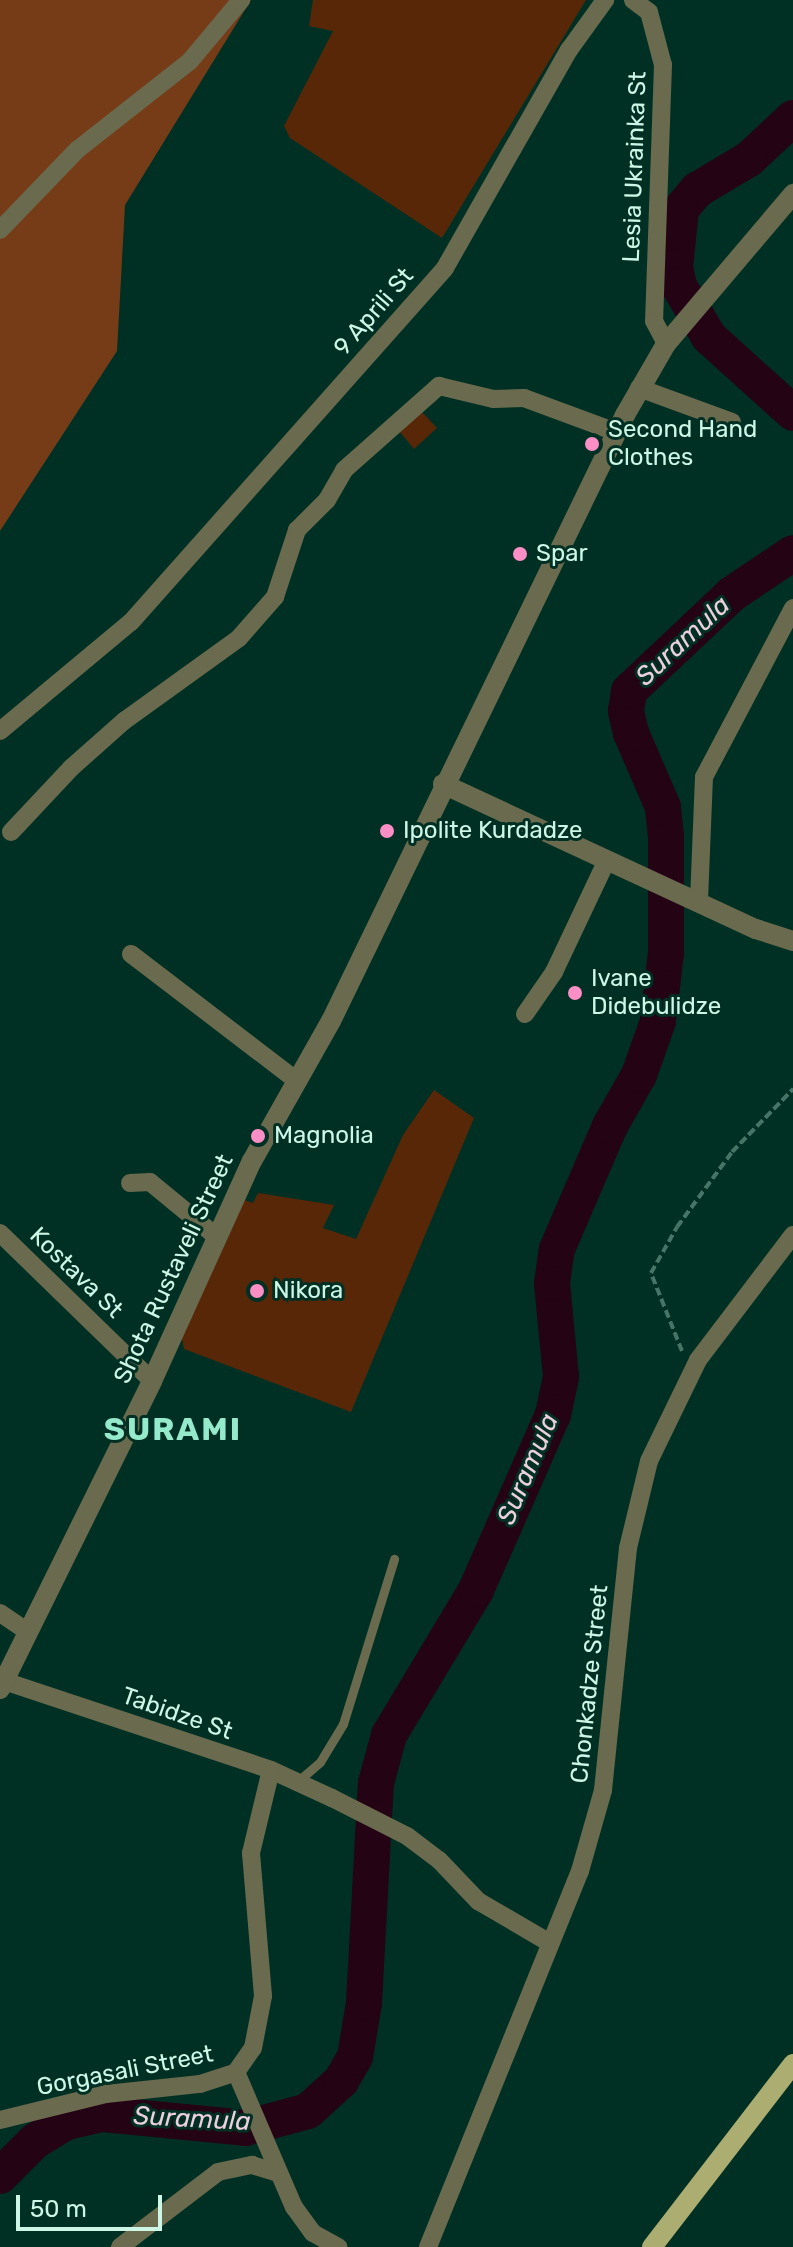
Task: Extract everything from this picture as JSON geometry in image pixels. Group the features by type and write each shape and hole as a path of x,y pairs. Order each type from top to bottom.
{"main road":[{"path":"652,2247 793,2064"}],"street":[{"path":"0,230 77,150 190,61 241,0"},
{"name":"9 Aprili St","path":"0,731 131,622 445,268 569,50 605,0"},
{"name":"Lesia Ukrainka St","path":"633,0 649,12 663,65 654,321 666,344"},
{"name":"Shota Rustaveli Street","path":"2,1685 152,1381 217,1237 296,1080 331,1021 443,784 639,388 666,344 793,194"},
{"path":"11,832 71,768 124,721 239,638 275,597 297,530 327,500 344,470 439,386 493,399 524,398 616,432"},
{"path":"639,388 732,422"},
{"path":"696,899 704,777 793,608"},
{"path":"443,784 649,880 793,941"},
{"path":"525,1014 567,947 607,860"},
{"path":"131,954 296,1080"},
{"path":"130,1183 150,1182 199,1217 217,1237"},
{"name":"Kostava St","path":"0,1233 152,1381"},
{"name":"Chonkadze Street","path":"428,2247 580,1871 603,1790 628,1548 649,1461 698,1360 793,1235"},
{"path":"0,1613 27,1631"},
{"name":"Tabidze St","path":"2,1685 271,1770 332,1798 407,1836 439,1860 478,1901 550,1943"},
{"name":"Gorgasali Street","path":"0,2120 106,2094 200,2084 236,2072 253,2048 263,1996 251,1853 271,1770"},
{"path":"236,2072 276,2165 313,2233 338,2247"},
{"path":"120,2247 218,2172 252,2165 276,2165"}],"lane":[{"path":"297,1782 320,1762 343,1724 394,1559"}],"path":[{"path":"698,1360 684,1355 651,1273 677,1227 732,1152 793,1089"}],"shaded area":[{"path":"0,0 251,0 125,205 117,351 0,531"},
{"path":"313,0 586,0 442,238 290,138 284,126 333,31 309,26"},
{"path":"421,411 437,428 414,449 399,431"},
{"path":"434,1090 474,1118 351,1412 184,1349 180,1329 235,1197 253,1203 258,1193 334,1205 323,1228 356,1239 403,1135"}],"waterway":[{"name":"Suramula","path":"793,118 749,159 697,190 681,209 675,267 679,286 709,337 793,413"},
{"name":"Suramula","path":"0,2176 35,2141 67,2122 103,2114 245,2128 308,2111 341,2081 355,2057 364,2003 376,1783 389,1735 476,1590 553,1415 561,1377 552,1283 557,1249 610,1126 639,1075 658,1021 666,953 666,837 663,807 631,733 626,711 629,691 732,594 793,553"}],"place":[{"name":"Second Hand Clothes","path":"592,444"},
{"name":"Spar","path":"520,554"},
{"name":"Ipolite Kurdadze","path":"387,831"},
{"name":"Ivane Didebulidze","path":"575,993"},
{"name":"Magnolia","path":"258,1136"},
{"name":"Nikora","path":"257,1291"}],"district":[{"name":"SURAMI","path":"173,1429"}]}
